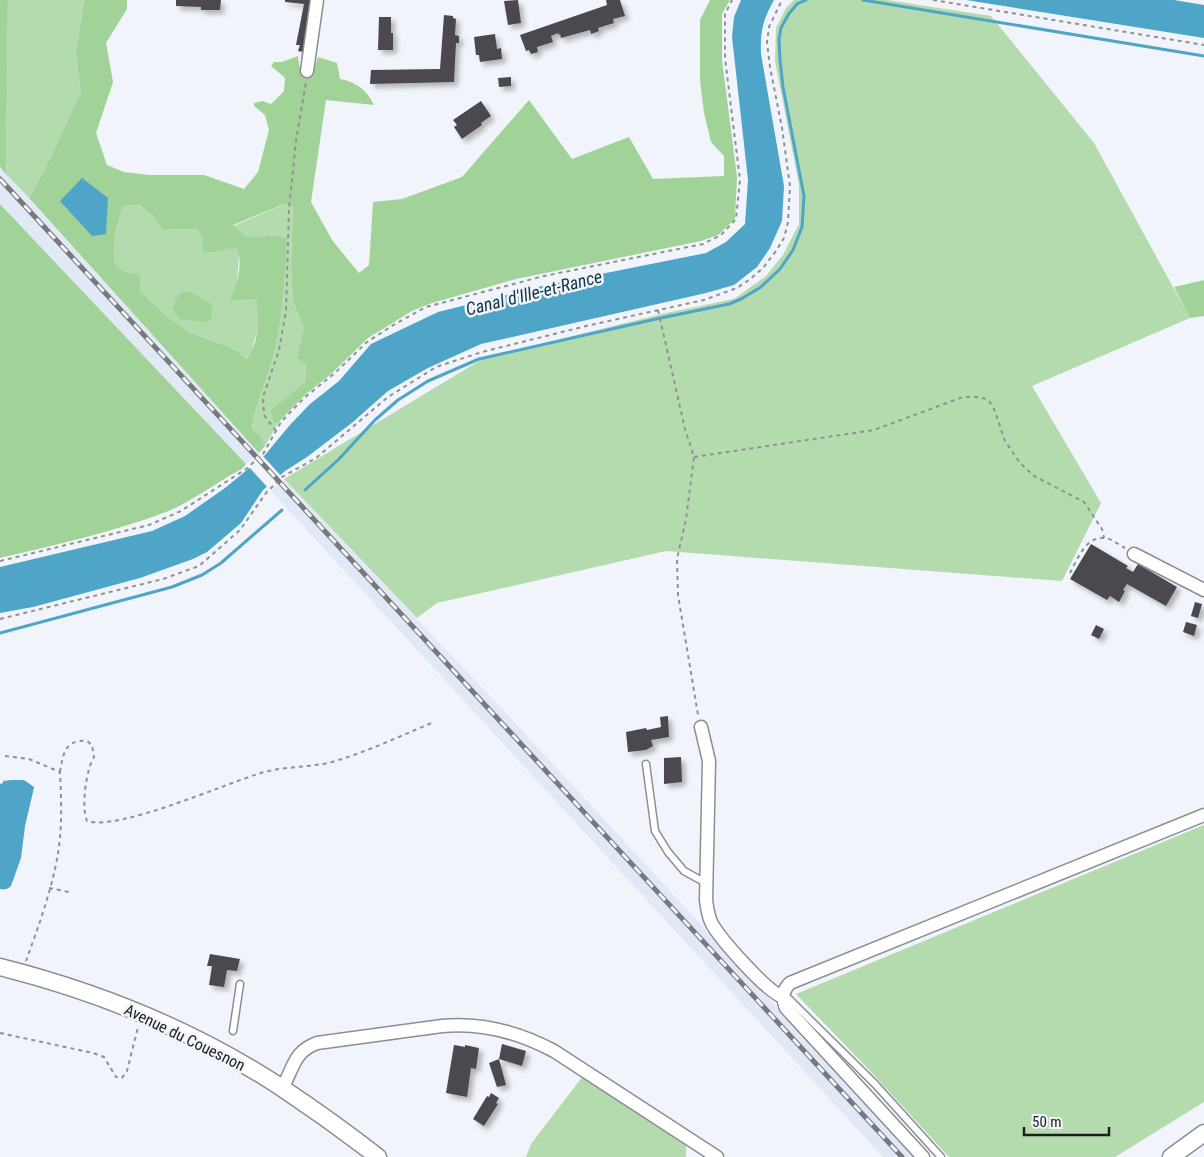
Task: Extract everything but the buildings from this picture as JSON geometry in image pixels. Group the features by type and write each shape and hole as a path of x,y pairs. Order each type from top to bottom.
{"street":[{"path":"307,71 317,0"},
{"path":"1134,554 1204,590"},
{"path":"701,727 709,761 707,908 710,921 758,979 783,998"},
{"path":"923,1157 786,1008 783,998 786,987 790,983 1204,815"},
{"name":"Avenue du Couesnon","path":"0,967 66,986 142,1015 212,1047 282,1088 378,1157"},
{"path":"282,1088 300,1052 308,1046 317,1043 462,1024 485,1027 532,1039 554,1051 718,1157"},
{"path":"1171,1157 1204,1133"}],"lane":[{"path":"646,764 655,831 668,852 684,871 707,884"},
{"path":"233,1031 240,984"},
{"path":"783,998 788,998 834,1042 941,1157"}],"path":[{"path":"0,561 148,525 181,511 246,468 263,454 281,422 304,398 335,374 367,342 426,307 544,276 703,244 721,235 736,219 740,180 724,58 725,14 732,0"},
{"path":"0,620 163,579 199,566 240,530 266,493 282,476 316,458 388,397 436,367 482,352 720,296 737,288 763,268 784,238 788,222 790,186 782,128 770,67 768,42 769,27 782,0"},
{"path":"933,0 1204,45"},
{"path":"276,431 264,415 263,397 278,350 286,311 289,209 296,141 307,71"},
{"path":"658,310 685,429 694,457 686,518 677,559 678,595 701,727"},
{"path":"694,457 874,430 962,397 977,397 986,399 993,406 1005,441 1020,463 1034,476 1084,502 1102,529 1104,538"},
{"path":"1070,573 1088,543 1094,539 1104,538 1134,554"},
{"path":"30,951 49,888 60,837 60,772 63,756 66,748 80,740 88,740 92,745 94,757 90,763 86,782 85,816 87,822 95,824 112,822 164,807 262,772 317,766 351,756 380,746 434,722"},
{"path":"5,756 29,759 60,772"},
{"path":"49,888 69,892"},
{"path":"0,1033 104,1057 116,1077 122,1078 127,1071 131,1050 142,1015"}],"shaded area":[{"path":"0,167 259,453 246,464 0,204"},
{"path":"284,479 506,713 915,1157 883,1157 271,491"}],"green space":[{"path":"0,0 8,0 6,174 0,167"},
{"path":"8,0 84,0 76,54 81,92 45,169 29,198 6,174"},
{"path":"84,0 127,0 127,9 106,43 113,82 96,133 107,165 124,172 149,175 204,175 244,189 258,172 269,130 265,115 254,106 254,103 263,101 271,104 284,91 285,78 271,66 274,62 282,62 298,56 299,66 314,70 318,57 337,63 340,79 351,82 360,88 368,95 374,105 326,100 311,202 332,240 359,273 369,265 373,202 402,199 462,177 529,100 572,159 629,137 653,179 724,176 724,156 711,142 704,113 700,80 700,20 710,0 730,0 722,14 722,60 737,177 735,219 718,235 701,241 516,279 432,303 412,311 368,338 331,374 305,395 279,422 274,423 270,410 305,382 306,365 296,357 304,328 293,302 291,264 293,206 284,204 233,225 247,236 272,235 287,238 281,318 271,365 253,420 252,428 260,436 265,446 259,453 29,198 45,169 81,92 76,54","holes":["127,205 139,205 153,216 162,230 197,229 202,237 203,252 236,248 239,259 239,274 230,300 256,299 257,307 258,323 256,338 251,352 246,359 234,349 191,333 169,318 140,291 140,275 123,271 114,262 115,234 122,209"]},
{"path":"794,0 887,0 991,16 1094,143 1190,318 1032,386 1101,503 1062,581 666,551 437,603 417,618 284,479 484,358 666,313 734,299 766,276 783,255 799,224 799,185 775,61 776,28 786,8"},
{"path":"0,204 246,464 242,469 166,512 105,532 0,558"},
{"path":"285,204 293,206 291,264 293,302 304,328 296,357 306,365 305,382 270,410 274,422 279,422 265,446 260,436 252,428 255,412 271,365 281,318 287,238 275,235 251,238 242,234 233,226"},
{"path":"127,205 138,205 153,216 162,230 197,229 202,237 207,253 229,247 236,248 239,253 236,301 256,299 260,322 251,352 245,359 234,349 191,333 169,318 140,291 139,275 123,271 114,262 115,234 122,209"},
{"path":"1204,280 1204,316 1190,318 1174,287"},
{"path":"191,292 210,303 213,309 210,320 205,322 179,319 173,309 176,299 181,293"},
{"path":"1204,825 1204,1102 1115,1157 949,1157 796,994"},
{"path":"583,1076 686,1144 686,1157 526,1157 531,1144"}],"water":[{"name":"Canal d'Ille-et-Rance","path":"741,0 774,0 763,26 761,54 784,186 782,221 770,248 757,267 734,285 481,344 428,368 388,391 353,422 307,457 285,471 263,490 241,523 207,552 140,578 33,607 0,613 0,567 152,531 185,516 225,488 265,455 310,404 339,381 371,344 438,312 546,285 706,253 726,242 745,224 748,180 732,37 734,17"},
{"path":"966,0 1174,0 1204,5 1204,38"},
{"path":"82,178 108,198 106,234 92,236 60,201"},
{"path":"24,780 34,787 25,826 21,858 11,886 6,889 0,889 0,784 3,781"}],"pier":[{"path":"262,455 282,477 269,489 249,467"}],"waterway":[{"path":"305,490 339,459 375,420 398,400 428,381 479,359 729,304 761,287 780,269 793,250 802,227 804,196 783,87 779,39 781,28 788,15 797,4 806,0"},
{"path":"863,0 1204,56"},
{"path":"0,633 172,587 202,575 221,563 282,510"}],"railway":[{"path":"0,179 902,1157"}]}
